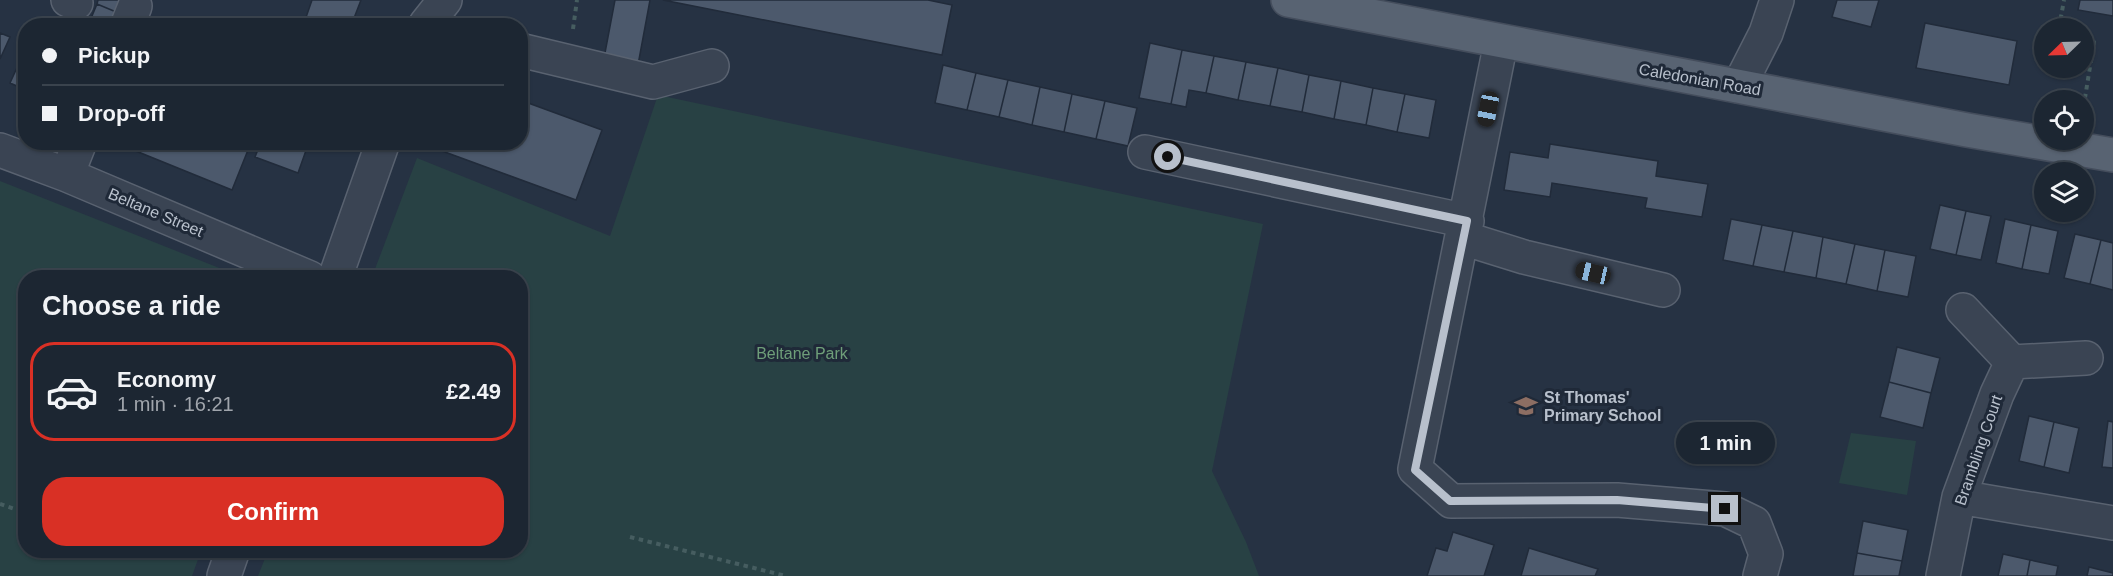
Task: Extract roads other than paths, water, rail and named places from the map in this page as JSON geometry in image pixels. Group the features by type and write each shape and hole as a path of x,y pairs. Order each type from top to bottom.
{"main road":[{"name":"Caledonian Road","path":"1288,0 1967,130 2113,155"}],"street":[{"path":"1739,86 1766,33 1777,0"},
{"path":"1501,42 1415,470 1450,501 1617,500 1725,509 1754,523 1766,554 1760,576"},
{"path":"528,52 653,82 712,66"},
{"name":"Beltane Street","path":"0,150 67,175 291,270"},
{"path":"67,175 77,150"},
{"path":"338,270 380,150"},
{"path":"1145,152 1465,229 1524,257 1663,290"},
{"path":"1964,310 2012,362 2086,358"},
{"name":"Brambling Court","path":"1943,576 1959,497 1997,394 2012,362"},
{"path":"1959,497 2113,523"},
{"path":"224,576 230,558"}],"place":[{"name":"St Thomas' Primary School","path":"1526,406"}],"park label":[{"name":"Beltane Park","path":"802,353"}]}
